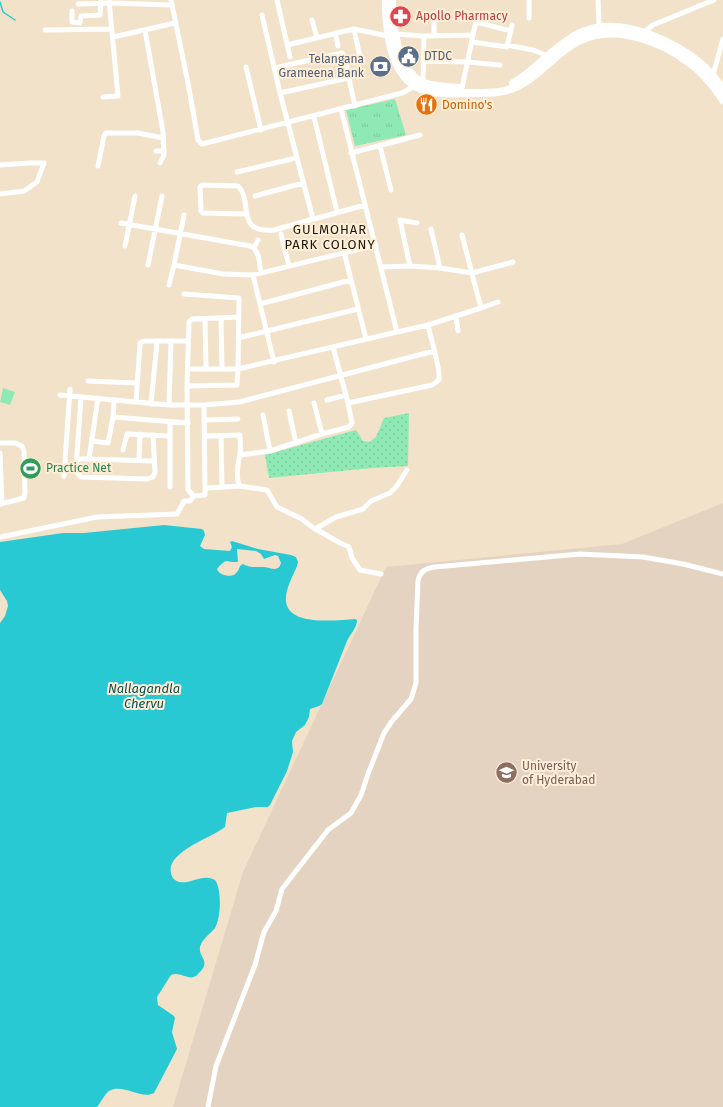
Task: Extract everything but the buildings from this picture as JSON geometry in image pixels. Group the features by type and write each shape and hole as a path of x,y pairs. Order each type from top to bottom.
{"main road":[{"path":"386,0 394,58 400,70 415,86 434,85 462,88 487,88 507,85 524,77 548,56 575,36 592,28 619,26 685,52 695,58 713,75 723,89"},
{"path":"392,0 392,35 406,66 424,86 462,94 488,93 508,90 526,82 568,48 588,37 609,33 643,36 670,50 692,64 706,78 723,100"}],"street":[{"path":"277,0 290,57"},
{"path":"529,0 529,18"},
{"path":"598,0 599,27"},
{"path":"643,36 653,25 714,0"},
{"path":"72,10 72,22 79,23 81,16 100,15 101,2"},
{"path":"78,4 101,2 172,3 198,142 204,144 355,106 402,93 415,86"},
{"path":"104,97 118,96 109,2"},
{"path":"262,15 287,123 312,219"},
{"path":"434,15 434,36"},
{"path":"462,88 477,16"},
{"path":"312,20 317,38"},
{"path":"472,42 507,48 512,28 476,22"},
{"path":"113,37 176,23"},
{"path":"44,30 112,29"},
{"path":"288,45 354,29 392,35 473,35"},
{"path":"354,29 360,57"},
{"path":"145,30 163,138 164,151 160,163"},
{"path":"335,33 338,46"},
{"path":"424,36 424,86"},
{"path":"713,75 723,39"},
{"path":"507,45 533,50 548,56"},
{"path":"274,68 342,53 344,56 355,106"},
{"path":"423,61 468,62 500,65"},
{"path":"246,68 262,130"},
{"path":"280,93 348,78"},
{"path":"341,109 397,332"},
{"path":"314,117 337,212"},
{"path":"98,166 105,133 138,133 163,138"},
{"path":"351,153 420,135"},
{"path":"380,146 391,190"},
{"path":"156,151 164,151"},
{"path":"237,172 296,158"},
{"path":"0,165 29,162 44,163 37,182 24,191 0,194"},
{"path":"255,196 303,183"},
{"path":"246,214 201,211 200,187 202,185 238,186 243,197 246,214 255,228 262,231 274,230 365,205"},
{"path":"125,246 135,196"},
{"path":"148,265 162,196"},
{"path":"169,285 181,235 184,215"},
{"path":"410,266 400,220 417,222"},
{"path":"121,223 181,235 250,246 257,252 261,273"},
{"path":"431,229 440,268"},
{"path":"281,234 289,266"},
{"path":"462,235 481,308"},
{"path":"254,248 258,240"},
{"path":"174,265 223,274 253,275 376,245"},
{"path":"344,252 366,339"},
{"path":"381,267 410,266 440,268 472,273 513,262"},
{"path":"253,275 274,362"},
{"path":"260,304 351,280"},
{"path":"184,294 239,298 238,384 235,386 187,386"},
{"path":"188,369 238,369 274,362 428,325 498,302"},
{"path":"238,338 358,309"},
{"path":"194,496 188,490 187,386 189,322 192,319 239,317"},
{"path":"456,317 458,331"},
{"path":"221,318 222,369"},
{"path":"205,319 206,368"},
{"path":"348,403 436,383 439,379 439,375 428,325"},
{"path":"136,402 139,344 144,341 188,341"},
{"path":"169,405 170,341"},
{"path":"151,404 157,342"},
{"path":"240,455 270,451 349,427 351,425 352,423 348,403 333,347"},
{"path":"60,395 169,405 204,405 239,402 434,351"},
{"path":"88,382 137,383"},
{"path":"64,476 70,389"},
{"path":"327,400 346,395"},
{"path":"81,397 76,472 80,477 150,478 154,474 153,435"},
{"path":"90,460 98,398"},
{"path":"92,441 108,443 113,417 114,400"},
{"path":"314,403 322,434"},
{"path":"0,537 97,517 177,514 184,501 190,501 194,496 205,495 204,405"},
{"path":"289,411 296,443"},
{"path":"263,415 270,451"},
{"path":"113,417 188,423"},
{"path":"204,420 238,419"},
{"path":"170,422 170,487"},
{"path":"239,429 240,455 238,482 240,486"},
{"path":"123,450 126,434 170,436"},
{"path":"139,461 140,434"},
{"path":"205,436 240,435"},
{"path":"221,436 222,486"},
{"path":"0,443 15,443 22,446 24,451 26,492 24,498 1,504 0,453"},
{"path":"77,459 154,461"},
{"path":"315,529 336,517 363,509 371,501 390,493 396,487 407,470"},
{"path":"205,490 208,488 222,486 240,486 267,490 277,507 302,519 315,529 349,547 352,558 360,570 381,574"},
{"path":"208,1107 216,1066 254,965 264,932 276,911 282,889 328,830 351,813 361,795 384,733 392,720 411,699 416,683 418,581 419,576 423,571 428,568 461,566 500,560 580,554 643,557 683,564 723,574"}],"shaded area":[{"name":"University of Hyderabad","path":"723,503 723,1107 173,1107 243,872 386,567 622,544"}],"green space":[{"path":"395,99 406,135 355,146 346,110"},
{"path":"3,388 15,392 10,405 0,402"},
{"path":"409,413 408,466 269,478 265,455 356,430 363,441 370,442 376,437 384,418"}],"water":[{"name":"Nallagandla Chervu","path":"164,525 202,529 205,535 200,546 204,549 230,551 232,547 230,542 232,541 258,549 291,555 296,557 298,562 286,596 289,609 295,615 304,618 326,621 355,619 357,620 357,623 347,641 322,704 310,709 309,717 305,725 296,732 292,741 293,752 287,771 270,805 268,807 256,807 227,813 225,827 182,852 175,858 171,865 172,876 179,882 188,882 202,878 210,878 215,880 220,897 219,918 215,928 204,939 200,947 204,960 202,970 194,977 178,974 171,975 157,997 158,1005 175,1018 172,1032 177,1049 154,1093 143,1095 126,1090 114,1089 108,1092 97,1107 0,1107 0,623 5,616 8,606 7,601 0,590 0,542 63,533 84,533","holes":["237,549 256,551 261,554 264,559 275,555 278,556 281,563 280,566 273,569 265,567 250,567 243,564 234,575 229,576 222,574 217,569 220,565 227,561 238,562"]}],"waterway":[{"path":"0,2 3,12 15,20"}],"place":[{"name":"Apollo Pharmacy","path":"400,16"},
{"name":"DTDC","path":"409,56"},
{"name":"Telangana Grameena Bank","path":"380,66"},
{"name":"Domino's","path":"427,105"},
{"name":"Practice Net","path":"30,468"},
{"name":"University of Hyderabad","path":"506,773"}],"district":[{"name":"GULMOHAR PARK COLONY","path":"330,236"}]}
